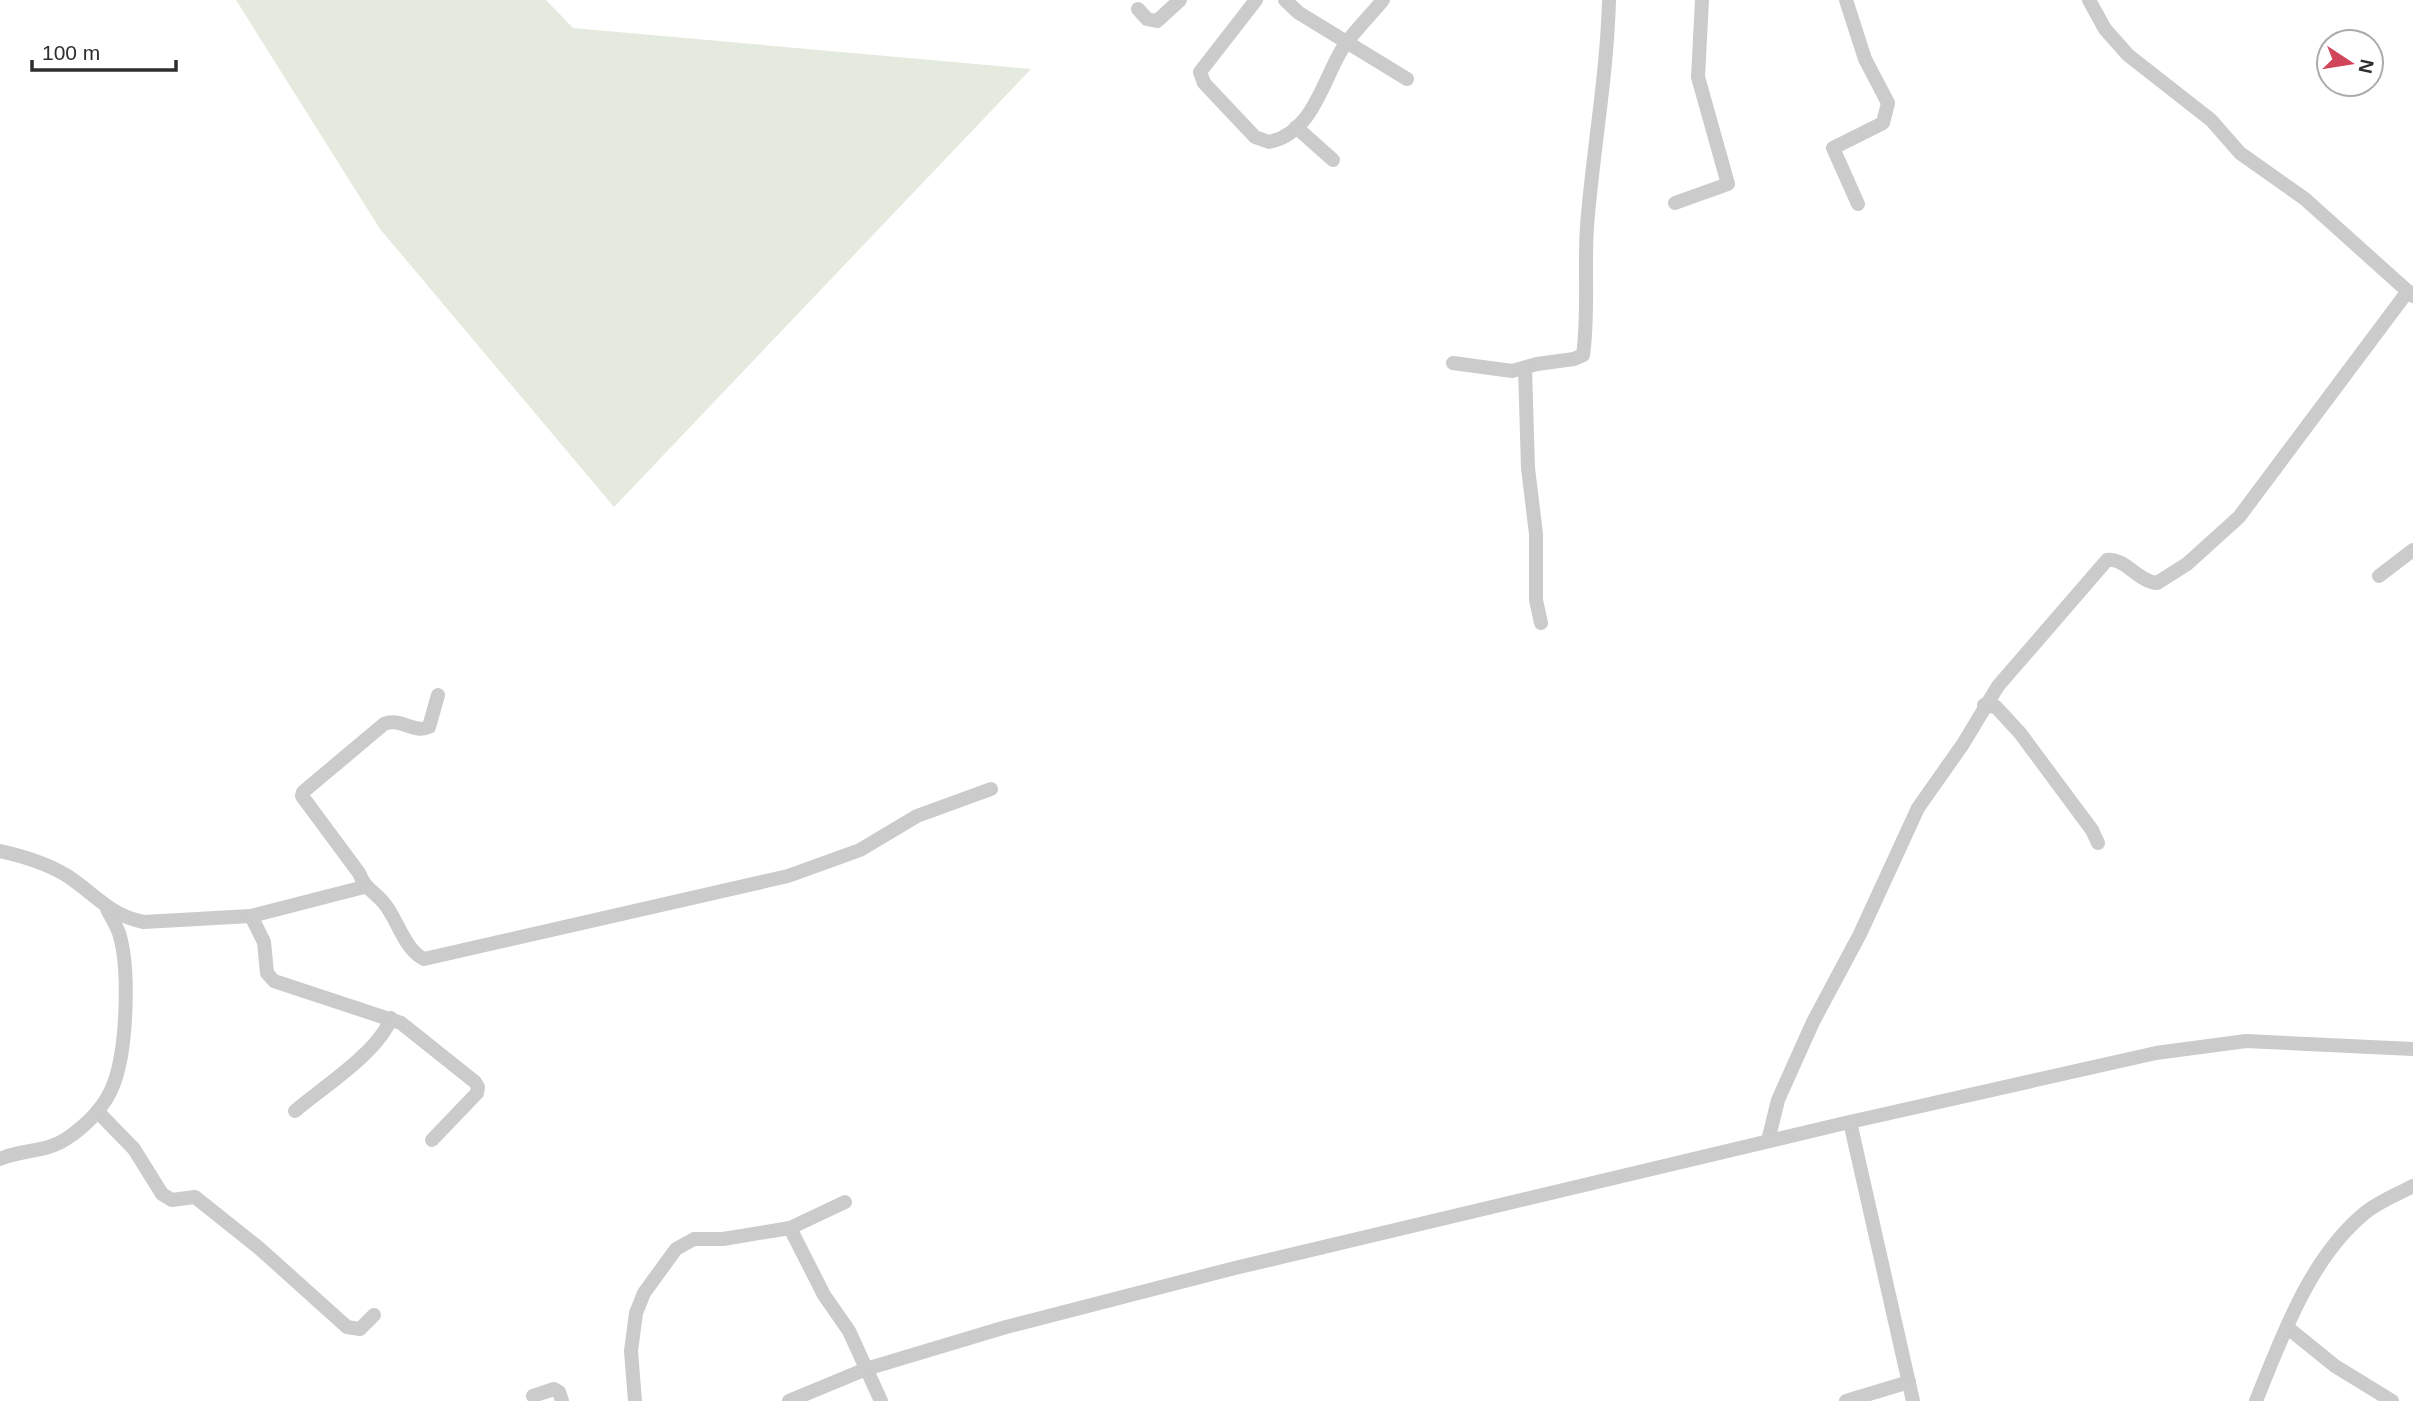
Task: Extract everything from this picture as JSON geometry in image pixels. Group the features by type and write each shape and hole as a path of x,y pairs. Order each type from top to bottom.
{"street":[{"path":"1138,9 1147,19 1157,21 1180,0"},
{"path":"1256,0 1202,67 1201,78 1262,140 1276,141 1296,127 1316,104 1333,64 1346,43 1383,0"},
{"path":"1285,0 1346,43 1407,79"},
{"path":"1453,363 1513,371 1537,363 1574,359 1583,355 1585,250 1593,153 1603,87 1609,0"},
{"path":"1675,203 1728,184 1698,77 1702,0"},
{"path":"1846,0 1865,59 1888,103 1883,124 1833,148 1858,204"},
{"path":"1768,1141 1778,1100 1808,1033 1860,934 1918,808 1963,744 1984,705 2107,560 2115,559 2144,580 2157,583 2171,576 2221,536 2255,496 2342,376 2411,294 2305,199 2240,153 2211,120 2128,55 2105,29 2089,0"},
{"path":"1296,127 1333,160"},
{"path":"1525,368 1528,468 1536,534 1536,600 1541,623"},
{"path":"2379,576 2413,550"},
{"path":"438,695 429,727 422,730 397,721 384,724 303,792 303,801 359,873 364,887 386,904 416,955 428,959 788,876 843,858 917,816 991,789"},
{"path":"1984,705 1996,707 2020,733 2092,830 2098,843"},
{"path":"0,851 46,864 68,876 107,909 128,919 144,922 251,916 364,887"},
{"path":"0,1159 46,1151 68,1138 98,1112 114,1084 122,1031 122,952 119,933 107,909"},
{"path":"251,916 264,942 267,974 274,981 391,1018 410,1029 478,1087 477,1093 432,1140"},
{"path":"295,1111 371,1047 384,1034 391,1018"},
{"path":"789,1401 866,1369 1006,1327 1235,1268 1850,1122 2199,1046 2246,1041 2413,1049"},
{"path":"98,1112 134,1149 162,1194 172,1200 195,1197 251,1241 347,1327 360,1329 374,1315"},
{"path":"1850,1122 1913,1401"},
{"path":"2256,1401 2288,1328 2328,1254 2348,1228 2368,1210 2413,1186"},
{"path":"635,1401 631,1351 635,1313 670,1255 694,1239 723,1239 790,1228 845,1202"},
{"path":"790,1228 824,1294 849,1331 881,1401"},
{"path":"2288,1328 2336,1366 2392,1401"},
{"path":"1846,1401 1909,1382"},
{"path":"533,1396 554,1390 559,1392 562,1401"}],"shaded area":[{"path":"236,0 546,0 573,28 1031,69 614,507 380,229"}]}
